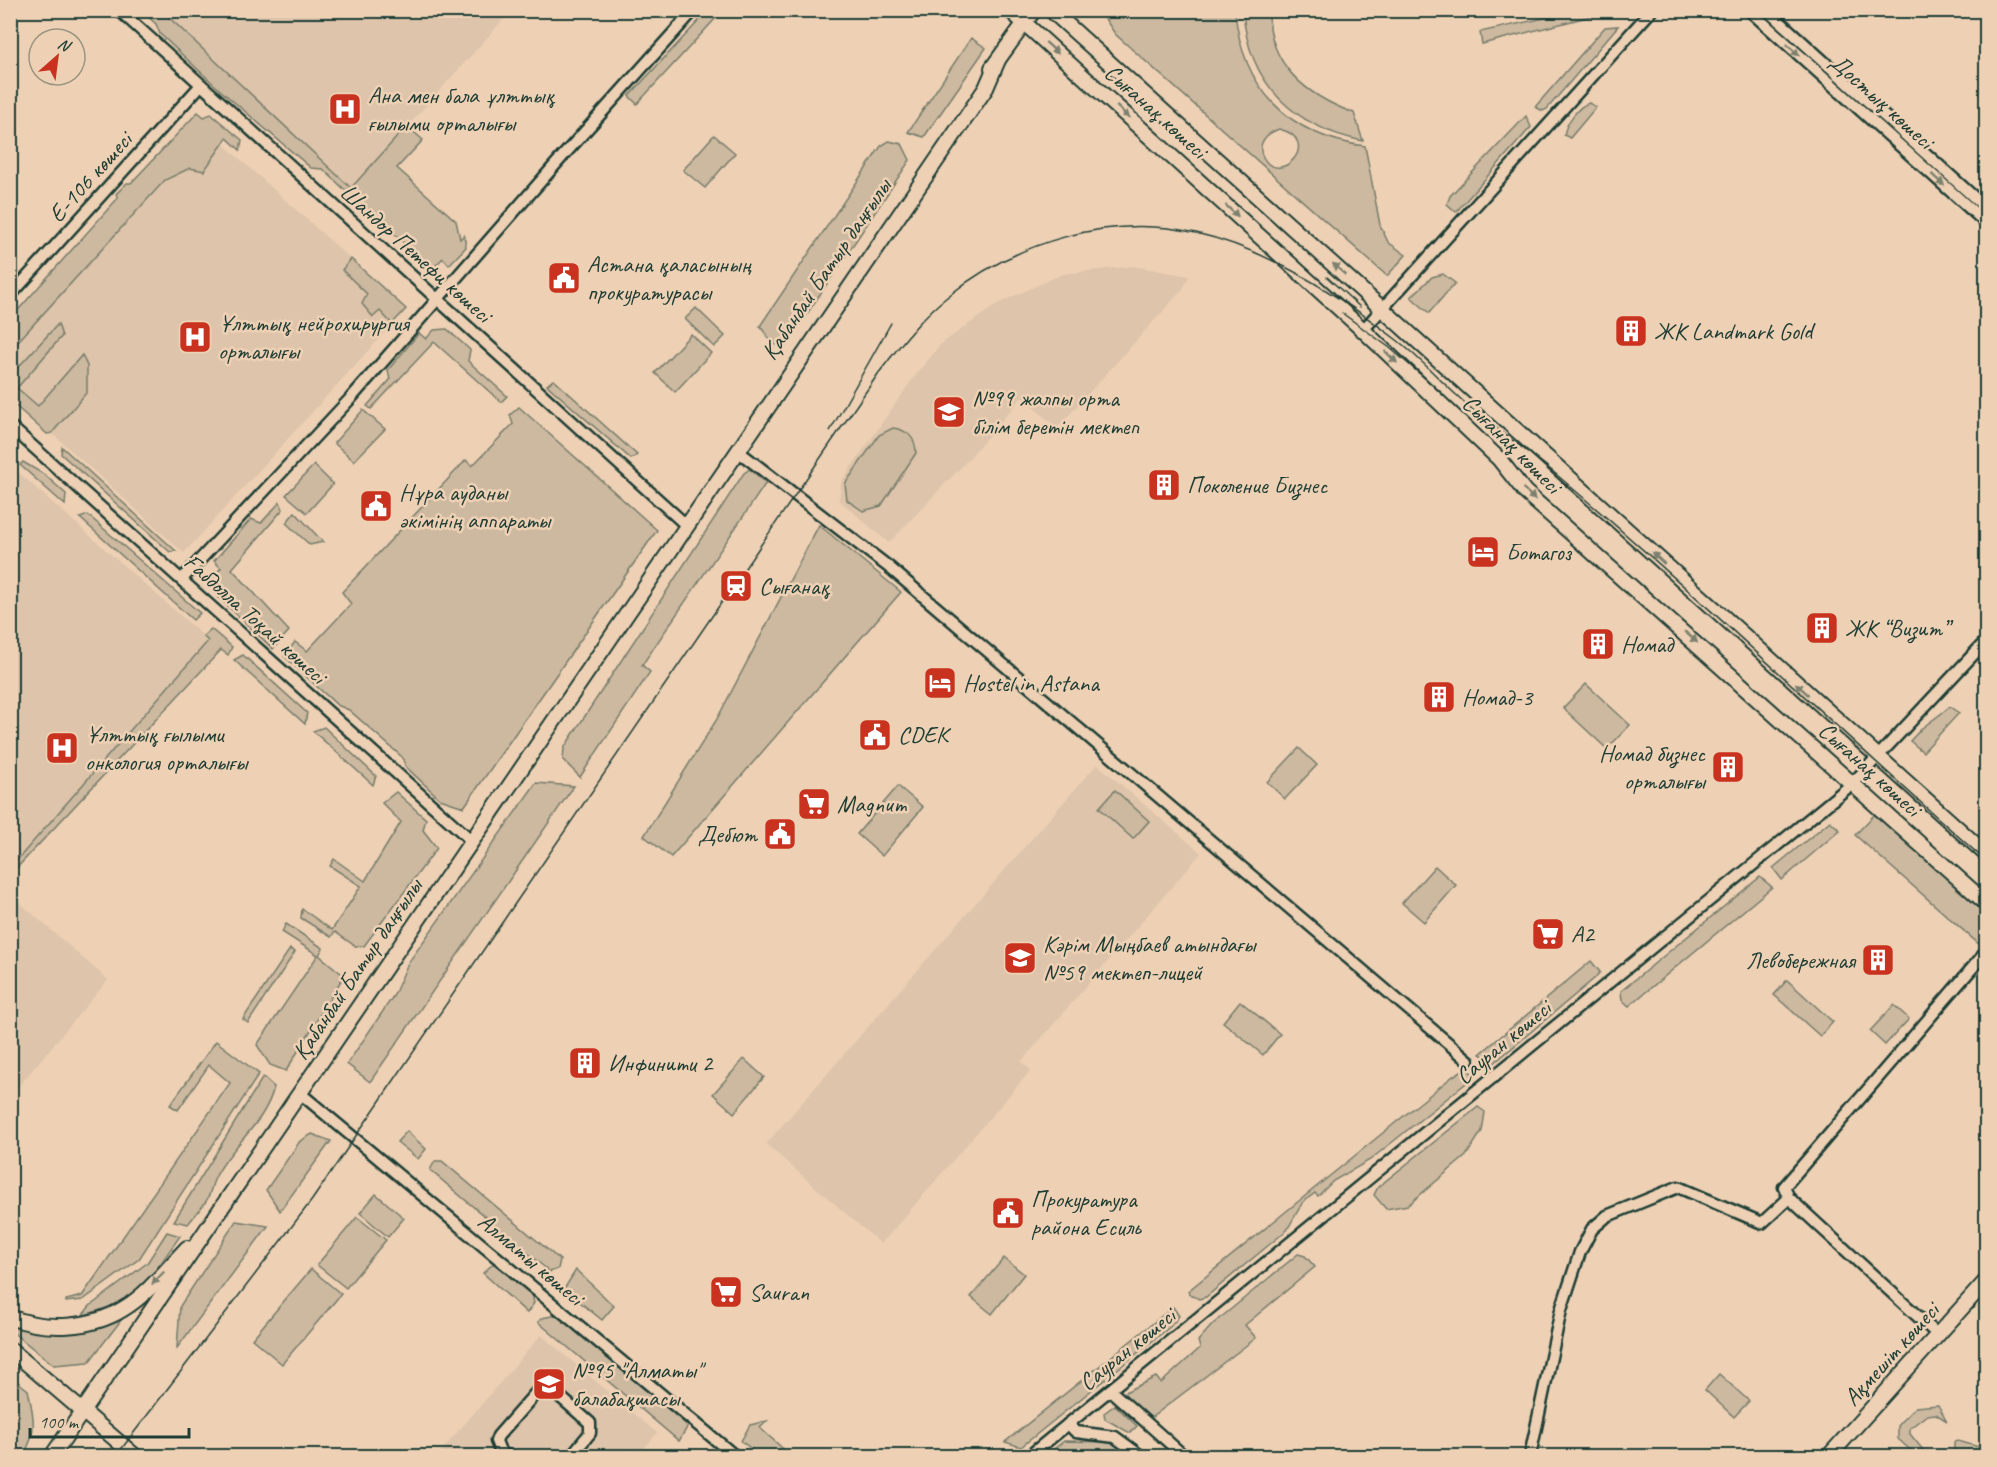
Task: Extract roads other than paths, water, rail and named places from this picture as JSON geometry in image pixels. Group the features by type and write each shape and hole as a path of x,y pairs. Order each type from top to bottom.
{"main road":[{"name":"Сығанақ көшесі","path":"1010,10 1363,330 1499,459 1526,492 1742,682 1986,903"},
{"name":"Қабанбай Батыр даңғылы","path":"698,507 700,497 781,375 1034,10"},
{"name":"Сығанақ көшесі","path":"1051,10 1986,854"},
{"name":"Қабанбай Батыр даңғылы","path":"52,1456 986,88 998,60"},
{"path":"10,1317 30,1323 69,1326 99,1320 122,1310 141,1296 214,1221"},
{"name":"Ақмешіт көшесі","path":"1829,1456 1986,1281"},
{"path":"10,1349 135,1456"}],"street":[{"name":"Шандор Петефи көшесі","path":"119,10 686,525"},
{"path":"182,579 351,398 436,299 694,10"},
{"path":"1363,330 1652,10"},
{"name":"Достық көшесі","path":"1749,10 1986,223"},
{"name":"Достық көшесі","path":"1767,10 1986,208"},
{"name":"Е-106 көшесі","path":"10,296 200,86"},
{"name":"Ғабдолла Тоқай көшесі","path":"10,426 471,841"},
{"path":"738,451 890,568 1468,1060"},
{"name":"Сауран көшесі","path":"1029,1456 1852,784 1879,758 1986,641"},
{"path":"1938,1335 1784,1192 1786,1182 1986,952"},
{"name":"Алматы көшесі","path":"300,1093 735,1456"},
{"path":"1530,1456 1561,1310 1580,1252 1592,1229 1607,1216 1678,1187 1762,1223 1789,1198"},
{"path":"507,1456 500,1451 496,1441 498,1436 541,1387 550,1388 590,1423 590,1433 574,1456"},
{"path":"1110,1390 1184,1456"},
{"path":"1068,1424 1076,1432 1115,1437 1141,1456"}],"tram line":[{"path":"116,1456 312,1200 878,374 910,333 947,297 1002,261 1033,247 1097,230 1130,227 1163,228 1223,240 1276,262 1327,291 1397,340 1468,406 1542,463 1606,518 1986,861"},
{"path":"1327,277 1360,307"},
{"path":"1342,313 1390,348 1443,394"},
{"path":"830,431 891,323"}],"place":[{"name":"Ана мен бала ұлттық ғылыми орталығы","path":"345,109"},
{"name":"Астана қаласының прокуратурасы","path":"564,278"},
{"name":"ЖК Landmark Gold","path":"1631,331"},
{"name":"Ұлттық нейрохирургия орталығы","path":"195,337"},
{"name":"№99 жалпы орта білім беретін мектеп","path":"949,412"},
{"name":"Поколение Бизнес","path":"1164,485"},
{"name":"Нұра ауданы әкімінің аппараты","path":"376,506"},
{"name":"Ботагоз","path":"1483,552"},
{"name":"Сығанақ","path":"736,586"},
{"name":"ЖК “Визит”","path":"1822,628"},
{"name":"Номад","path":"1598,644"},
{"name":"Hostel in Astana","path":"940,683"},
{"name":"Номад-3","path":"1439,697"},
{"name":"CDEK","path":"875,735"},
{"name":"Ұлттық ғылыми онкология орталығы","path":"62,748"},
{"name":"Номад бизнес орталығы","path":"1728,767"},
{"name":"Magnum","path":"814,804"},
{"name":"Дебют","path":"780,834"},
{"name":"А2","path":"1548,934"},
{"name":"Кәрім Мыңбаев атындағы №59 мектеп-лицей","path":"1020,958"},
{"name":"Левобережная","path":"1878,960"},
{"name":"Инфинити 2","path":"585,1063"},
{"name":"Прокуратура района Есиль","path":"1008,1213"},
{"name":"Sauran","path":"726,1292"},
{"name":"№95 \"Алматы\" балабақшасы","path":"549,1384"}]}
